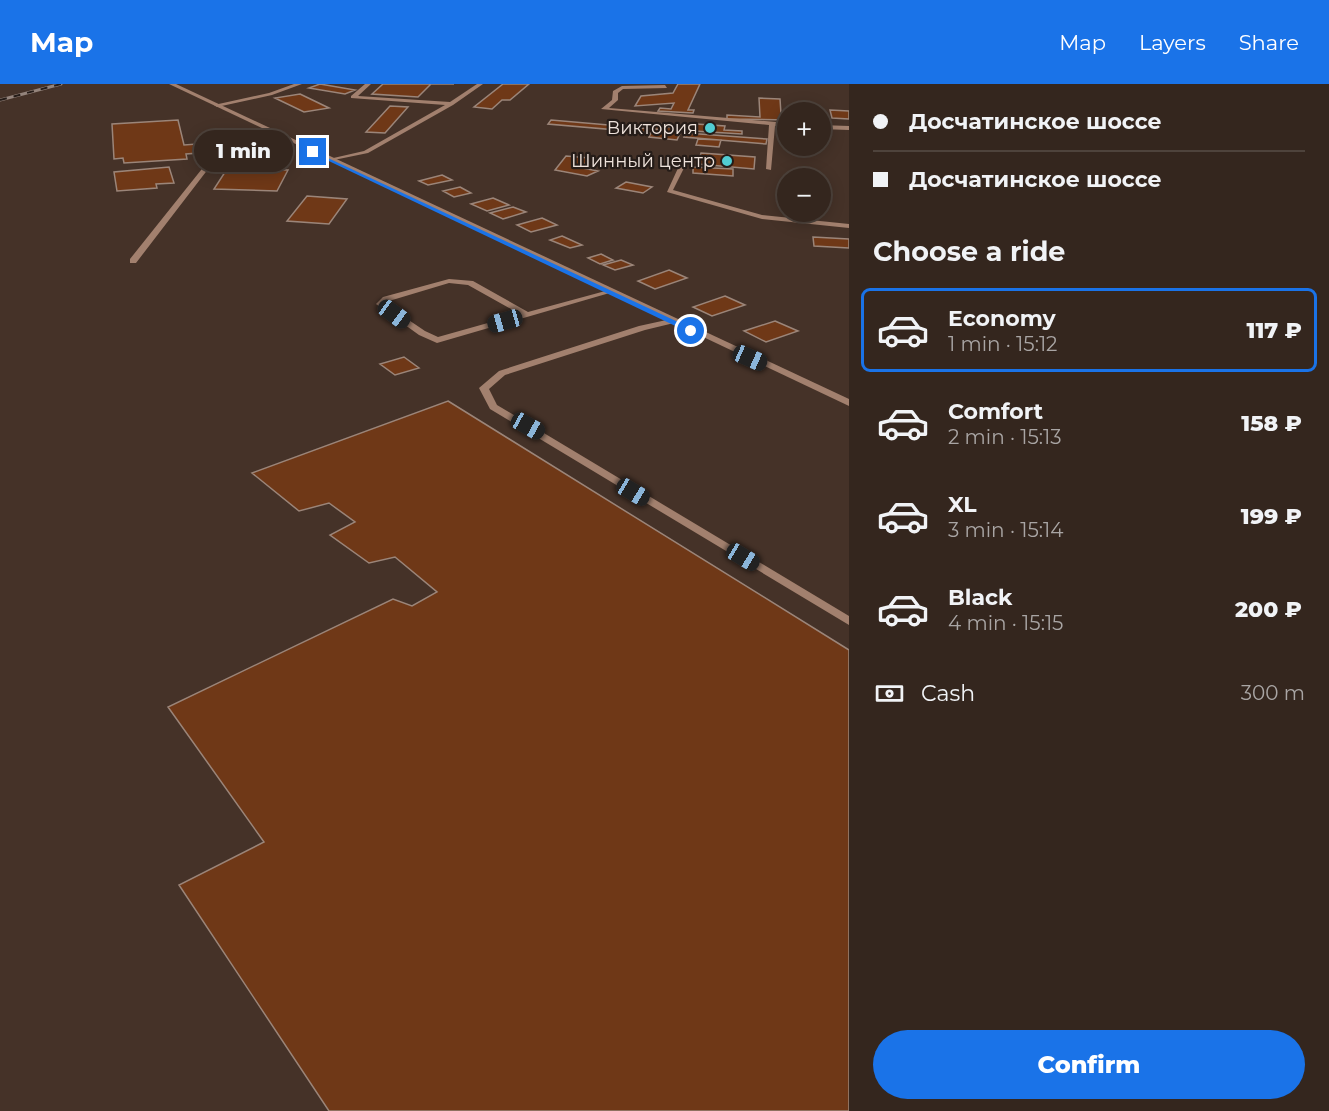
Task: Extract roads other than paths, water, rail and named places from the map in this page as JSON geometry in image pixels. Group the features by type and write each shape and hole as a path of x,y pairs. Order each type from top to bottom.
{"street":[{"path":"172,84 609,292 849,403"},
{"path":"217,105 261,96 299,84"},
{"path":"368,84 353,97 451,104"},
{"path":"331,160 366,152 451,104 480,84"},
{"path":"665,87 622,88 615,92 615,100 604,109 777,124"},
{"path":"769,169 772,124"},
{"path":"831,127 849,128"},
{"path":"133,261 223,146 279,135"},
{"path":"682,166 669,191 762,217 849,226"},
{"path":"527,315 470,283 449,282 386,298 380,304 422,333 437,340 527,315 609,292"},
{"path":"671,321 642,328 502,373 484,388 494,407 849,621"}],"railway":[{"path":"0,100 61,84"}],"place":[{"name":"Виктория","path":"710,128"},
{"name":"Шинный центр","path":"727,161"}]}
